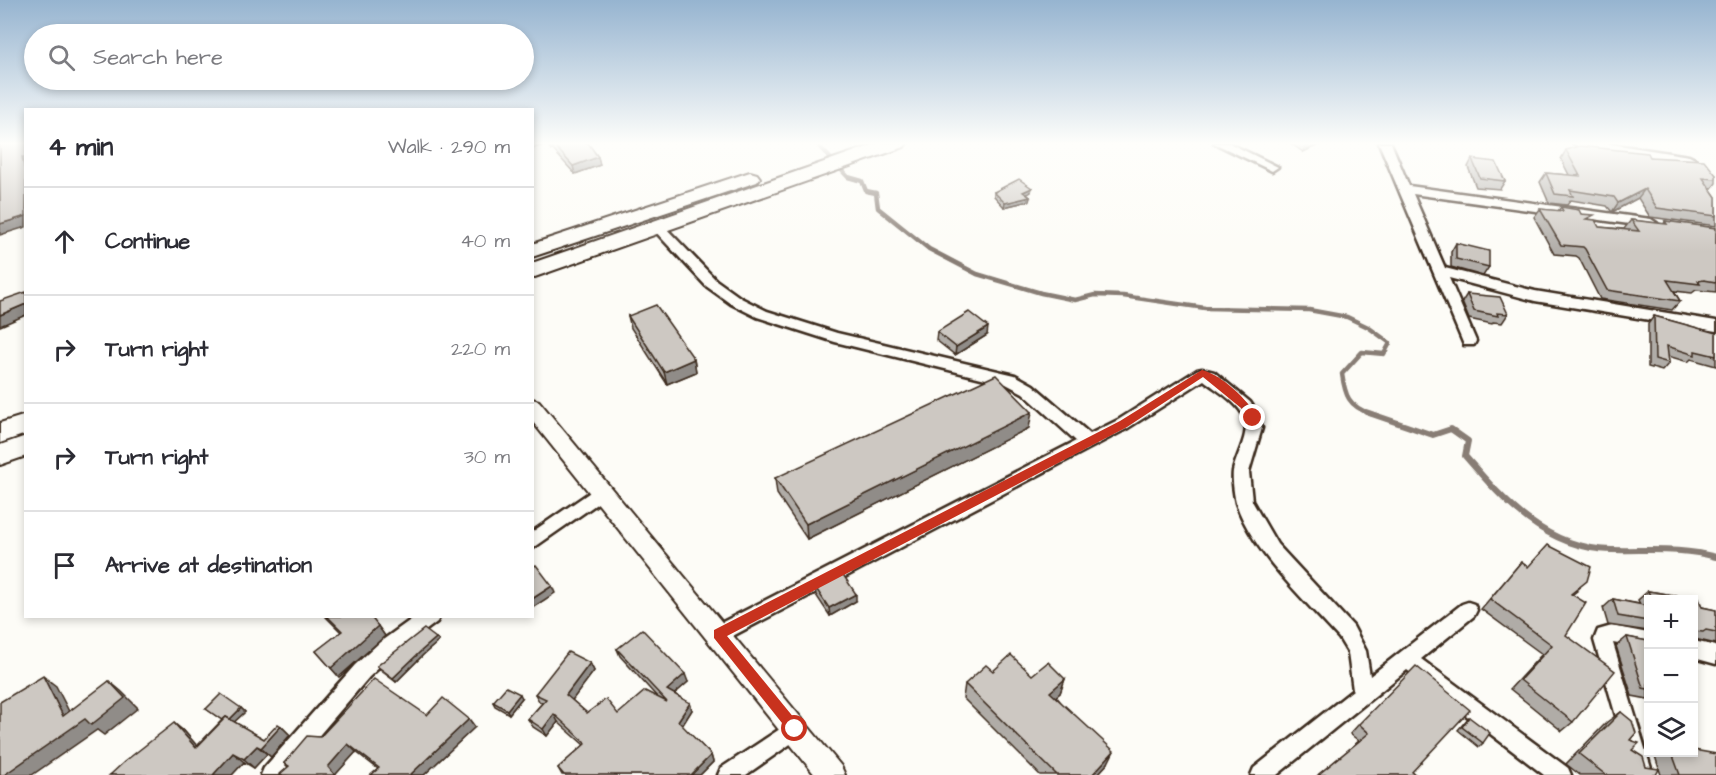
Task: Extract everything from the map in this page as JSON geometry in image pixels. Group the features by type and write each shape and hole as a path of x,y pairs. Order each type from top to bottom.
{"main road":[{"path":"534,250 745,179"},
{"path":"534,270 794,179"},
{"path":"0,433 24,425"},
{"path":"0,455 24,447"}],"street":[{"path":"1400,179 1469,341"},
{"path":"1404,189 1670,226"},
{"path":"658,227 711,283 736,302 762,314 836,337 923,360 1010,379 1028,389 1088,442"},
{"path":"1440,271 1535,296 1716,326"},
{"path":"718,634 1123,424 1202,374 1209,375 1245,406 1253,418 1254,428 1241,472 1244,501 1253,521 1271,549 1346,632 1357,651 1363,693"},
{"path":"534,408 832,775"},
{"path":"534,541 602,491"},
{"path":"1261,775 1468,610"},
{"path":"271,775 362,671 387,648 427,618"},
{"path":"1643,775 1603,640 1605,636 1612,634 1644,640"},
{"path":"1698,651 1716,655"},
{"path":"1406,660 1560,775"},
{"path":"728,775 795,729"}],"building":[{"path":"0,179 24,179 24,217 0,224"},
{"path":"1019,179 1032,188 1023,192 1030,197 1005,203 994,192"},
{"path":"1549,179 1704,179 1716,197 1716,216 1657,208 1645,189 1618,203 1614,197 1570,190 1573,196 1555,194"},
{"path":"1561,207 1579,210 1581,214 1594,215 1586,219 1595,220 1599,227 1639,231 1631,220 1667,224 1665,221 1716,228 1716,282 1698,281 1700,284 1667,280 1680,301 1607,290 1585,249 1561,245 1540,209 1563,211"},
{"path":"1456,243 1489,251 1489,267 1456,259"},
{"path":"24,293 24,305 0,315 0,301"},
{"path":"1467,294 1500,297 1508,314 1497,313 1498,316 1474,311"},
{"path":"656,305 694,359 664,372 628,316"},
{"path":"969,312 988,327 956,347 937,332"},
{"path":"1654,316 1716,333 1716,356 1695,351 1695,355 1667,346 1669,363 1655,359"},
{"path":"996,375 1032,412 806,524 775,478"},
{"path":"1548,545 1591,567 1587,581 1571,594 1586,603 1566,635 1615,671 1573,722 1520,680 1552,645 1490,599 1521,562 1528,567"},
{"path":"536,565 552,586 534,598 534,566"},
{"path":"842,573 856,594 829,608 815,587"},
{"path":"1648,591 1674,595 1650,595"},
{"path":"1613,599 1644,605 1644,620 1618,616"},
{"path":"1698,599 1702,607 1716,610 1716,632 1706,630 1698,631"},
{"path":"329,618 372,618 378,626 331,668 316,651 342,631"},
{"path":"424,629 436,638 393,678 377,666"},
{"path":"642,629 685,674 667,690 690,703 678,721 711,755 691,775 564,775 558,768 586,743 554,714 543,729 528,719 546,699 535,694 568,652 590,663 566,695 587,713 606,699 618,714 645,691 667,702 617,649"},
{"path":"1627,637 1644,640 1643,688"},
{"path":"1011,655 1032,675 1048,662 1065,679 1050,692 1114,751 1092,775 1057,775 965,684 986,665 993,671"},
{"path":"1416,666 1470,710 1412,772 1416,775 1320,775 1369,733 1359,724"},
{"path":"43,676 63,716 109,681 125,698 91,725 85,719 4,775 0,775 0,702"},
{"path":"374,679 427,715 443,698 469,719 410,775 371,775 379,768 348,744 328,767 335,775 280,775 289,766 284,763 307,736 320,737"},
{"path":"506,687 520,694 507,710 493,702"},
{"path":"221,694 241,708 230,719 226,717 222,720 206,709"},
{"path":"1621,712 1632,721 1636,733 1630,740 1639,743 1632,750 1643,757 1646,767 1659,769 1656,775 1606,775 1579,754"},
{"path":"226,717 264,739 278,724 281,726 261,748 257,746 244,759 233,753 213,775 110,775 174,723 196,748"},
{"path":"1469,717 1490,733 1483,743 1462,727"},
{"path":"1698,751 1716,754 1716,775 1680,775 1673,757 1698,757"}],"waterway":[{"path":"856,179 862,181 866,191 876,193 878,208 929,249 977,274 1041,293 1075,300 1095,295 1123,296 1205,308 1309,310 1347,317 1368,327 1390,343 1384,354 1362,352 1342,374 1349,399 1357,407 1371,414"},
{"path":"1366,412 1433,435 1451,429 1468,441 1465,456 1495,490 1528,520 1566,541 1611,550 1677,551 1716,557"}],"route":[{"path":"795,729 718,634 1123,424 1202,374 1209,375 1245,406 1253,418"}]}
